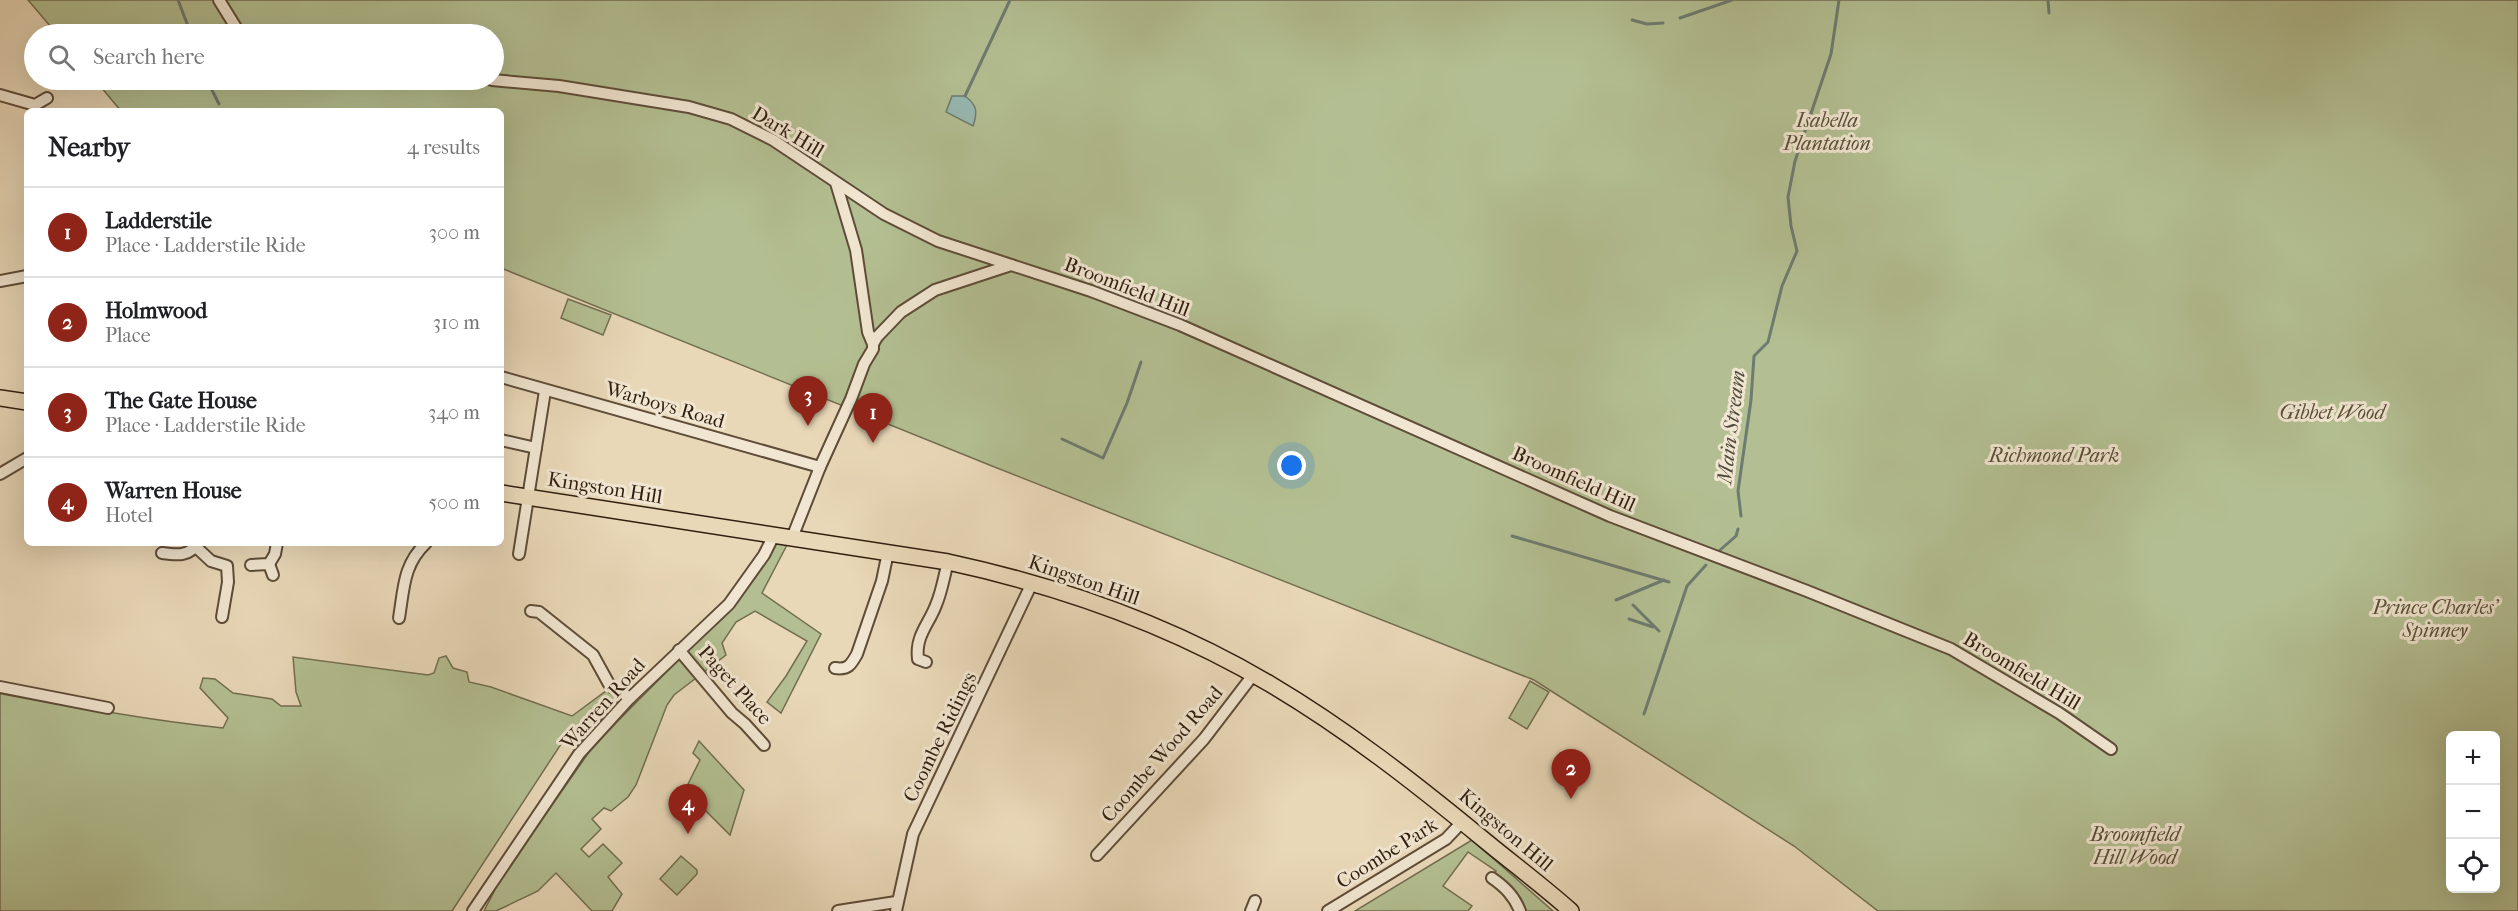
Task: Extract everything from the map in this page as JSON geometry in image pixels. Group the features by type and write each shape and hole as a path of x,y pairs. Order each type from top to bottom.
{"main road":[{"path":"0,398 24,402"},
{"name":"Kingston Hill","path":"504,493 948,562 1032,584 1097,605 1171,634 1253,675 1305,706 1369,750 1463,821 1571,911"}],"street":[{"path":"219,0 234,24"},
{"name":"Dark Hill","path":"504,81 559,86 677,105 730,119 773,140 884,214 938,241 1011,265"},
{"path":"0,94 35,108 47,98"},
{"path":"792,537 820,467 873,349 868,332 856,250 836,183"},
{"path":"873,344 892,320 921,298 951,284 1011,265"},
{"name":"Broomfield Hill","path":"1011,265 1091,291 1180,325 1610,516 1951,649 2060,713 2111,749"},
{"path":"0,281 24,277"},
{"name":"Warboys Road","path":"504,378 820,467"},
{"path":"519,554 545,390"},
{"path":"504,441 536,447"},
{"path":"0,474 24,460"},
{"name":"Warren Road","path":"473,911 596,732 729,604 764,555 774,535"},
{"path":"162,553 182,554 194,546"},
{"path":"197,546 211,561 227,566 228,582 222,618"},
{"path":"269,564 276,546"},
{"path":"399,618 406,571 411,559 423,546"},
{"path":"835,668 844,669 852,665 882,581 888,552"},
{"path":"926,662 918,658 916,648 921,632 936,606 948,562"},
{"path":"251,565 269,564"},
{"path":"269,564 273,575"},
{"name":"Coombe Ridings","path":"896,906 913,834 1032,584"},
{"path":"531,611 539,612 593,655 609,684 630,698"},
{"name":"Paget Place","path":"679,650 732,714 745,724 764,745"},
{"name":"Coombe Wood Road","path":"1097,855 1204,739 1253,675"},
{"path":"0,687 108,708"},
{"name":"Coombe Park","path":"1328,911 1446,839 1463,821"},
{"path":"1492,878 1503,885 1513,897 1520,911"},
{"path":"838,911 896,906"}],"green space":[{"name":"Richmond Park","path":"28,0 2518,0 2518,911 1878,911 1794,846 1534,680 992,466 504,269 504,108 118,108 103,90 504,90 504,24 48,24"},
{"path":"568,299 611,315 603,335 561,318"},
{"path":"776,542 788,543 762,593 821,634 781,713 767,702 807,641 755,611 736,622 722,643 726,655 674,695 667,705 636,785 628,797 611,811 604,808 592,819 601,829 581,849 589,857 603,844 622,863 608,877 622,894 612,911 592,911 556,873 538,891 496,911 484,911 501,878 594,745 731,607"},
{"path":"446,656 453,668 467,672 469,682 491,687 572,716 606,691 621,699 575,748 563,741 452,911 0,911 0,691 111,713 223,728 228,718 200,688 203,678 215,679 233,693 272,699 281,706 301,706 296,692 293,657 428,675 434,673 439,658"},
{"path":"1530,681 1549,692 1527,729 1509,718"},
{"path":"699,741 744,790 730,835 685,790 700,760 693,753"},
{"path":"1472,840 1553,911 1522,911 1493,875 1496,871 1468,852 1443,886 1472,906 1468,911 1355,911"},
{"path":"681,856 697,870 697,874 677,895 660,879"}],"water":[{"path":"952,96 965,96 972,103 976,113 973,126 946,112"}],"waterway":[{"path":"178,0 187,24"},
{"path":"965,96 1010,0"},
{"path":"1680,18 1732,0"},
{"name":"Main Stream","path":"1741,516 1738,491 1751,400 1754,356 1768,342 1782,286 1797,251 1791,226 1788,197 1795,161 1831,54 1839,0"},
{"path":"2048,0 2049,13"},
{"path":"1632,20 1647,24 1663,23"},
{"path":"212,90 219,104"},
{"path":"1062,439 1103,458 1127,403 1141,362"},
{"path":"1719,551 1736,536 1738,529"},
{"path":"1512,536 1669,582"},
{"path":"1644,714 1687,586 1706,565"},
{"path":"1616,600 1664,580"},
{"path":"1633,605 1659,631"},
{"path":"1629,619 1653,627"}],"place":[{"name":"The Gate House","path":"808,426"},
{"name":"Ladderstile","path":"873,443"},
{"name":"Holmwood","path":"1571,799"},
{"name":"Warren House","path":"688,834"}],"park label":[{"name":"Isabella Plantation","path":"1827,132"},
{"name":"Gibbet Wood","path":"2332,412"},
{"name":"Prince Charles' Spinney","path":"2435,618"},
{"name":"Broomfield Hill Wood","path":"2135,846"}]}
